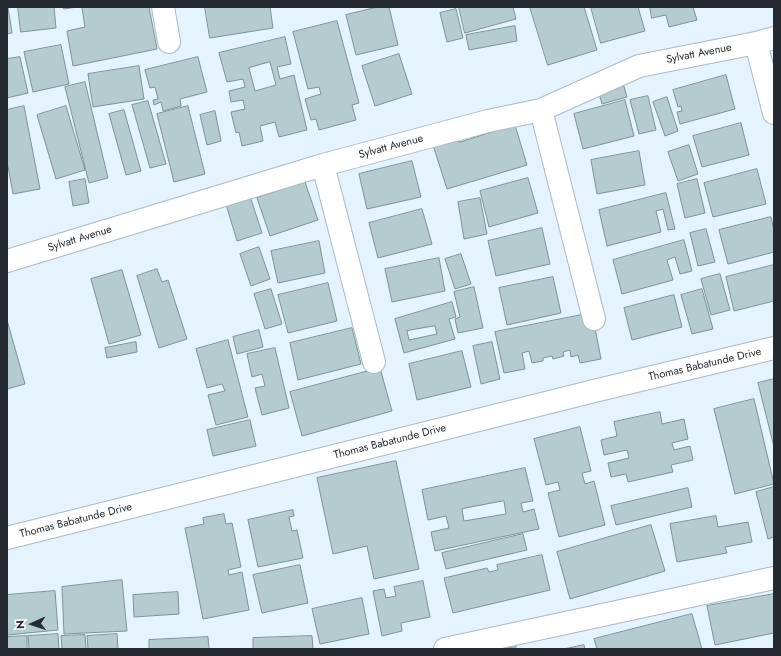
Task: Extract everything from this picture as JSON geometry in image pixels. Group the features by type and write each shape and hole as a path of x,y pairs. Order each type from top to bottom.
{"street":[{"path":"163,7 169,42"},
{"path":"765,40 774,113"},
{"name":"Sylvatt Avenue","path":"7,261 323,165 488,121 541,110 639,66 765,40"},
{"path":"541,110 594,320"},
{"path":"323,165 374,362"},
{"name":"Thomas Babatunde Drive","path":"7,538 587,393 774,348"},
{"path":"445,649 774,578"}],"building":[{"path":"7,7 12,33 7,34"},
{"path":"18,7 54,7 56,28 21,32"},
{"path":"63,7 77,7 64,9"},
{"path":"149,7 157,49 73,66 67,31 85,27 82,8"},
{"path":"205,7 270,7 273,28 210,38"},
{"path":"378,7 389,7 398,45 356,55 346,15"},
{"path":"459,7 513,7 516,19 465,33"},
{"path":"530,7 584,7 597,50 548,65"},
{"path":"591,7 638,7 645,31 601,43"},
{"path":"650,7 693,7 697,20 669,27 666,15 652,18"},
{"path":"456,9 463,38 447,42 440,13"},
{"path":"337,21 359,103 352,105 356,120 319,130 316,119 311,120 305,99 321,94 319,87 308,89 293,32"},
{"path":"515,26 517,41 469,50 466,35"},
{"path":"285,37 291,64 277,67 280,79 294,75 307,130 279,137 275,122 260,126 263,141 242,146 239,132 236,133 231,112 245,109 243,100 231,102 229,91 245,87 243,79 227,82 219,53","holes":["270,62 276,85 255,91 249,68"]},
{"path":"61,45 69,84 33,92 24,52"},
{"path":"399,54 412,94 375,106 362,66"},
{"path":"20,57 28,93 7,98 7,59"},
{"path":"198,57 207,92 180,99 181,106 163,111 161,102 154,105 153,100 158,99 155,87 150,88 145,70"},
{"path":"139,66 144,99 93,107 88,74"},
{"path":"726,75 735,109 680,124 677,112 682,111 681,106 678,107 673,90"},
{"path":"85,82 108,178 89,183 65,87"},
{"path":"623,83 627,97 602,104 598,90"},
{"path":"648,96 656,130 639,134 630,100"},
{"path":"667,97 678,131 665,136 653,102"},
{"path":"625,100 634,136 583,149 574,114"},
{"path":"148,101 166,164 150,168 132,105"},
{"path":"24,106 40,189 13,194 7,161 7,110"},
{"path":"66,106 85,170 56,179 37,115"},
{"path":"188,106 205,174 174,182 157,114"},
{"path":"124,110 141,171 126,175 109,114"},
{"path":"215,111 221,141 207,145 200,115"},
{"path":"741,123 749,155 702,167 693,136"},
{"path":"515,125 527,165 447,189 432,142 457,135 459,142"},
{"path":"689,145 698,174 678,181 668,152"},
{"path":"639,151 645,185 597,194 591,160"},
{"path":"412,161 421,197 367,209 359,174"},
{"path":"757,169 766,204 713,217 704,183"},
{"path":"528,178 538,213 489,227 480,191"},
{"path":"85,179 89,203 73,206 69,182"},
{"path":"697,179 705,213 685,218 677,184"},
{"path":"305,182 318,220 270,236 257,198"},
{"path":"666,193 675,229 668,230 663,209 656,211 661,232 607,246 599,210"},
{"path":"250,196 262,233 237,241 226,204"},
{"path":"480,198 487,234 464,239 458,202"},
{"path":"422,209 432,244 378,258 369,223"},
{"path":"771,217 774,231 774,252 728,264 719,230"},
{"path":"542,228 550,264 496,276 488,241"},
{"path":"706,229 715,262 698,266 690,233"},
{"path":"684,240 692,271 680,274 675,257 667,260 673,280 622,294 613,260"},
{"path":"319,241 325,273 278,283 271,251"},
{"path":"259,247 270,279 251,286 240,254"},
{"path":"461,254 471,284 455,289 445,259"},
{"path":"439,258 445,291 392,302 385,269"},
{"path":"774,265 774,301 734,311 726,277"},
{"path":"157,269 162,282 168,280 187,339 159,348 137,276"},
{"path":"122,270 141,335 109,344 91,279"},
{"path":"720,274 730,310 711,315 701,279"},
{"path":"553,277 561,313 507,325 499,288"},
{"path":"328,283 337,321 288,333 278,295"},
{"path":"474,287 483,328 458,333 455,319 460,317 454,292"},
{"path":"271,289 282,324 265,329 254,294"},
{"path":"702,289 713,329 692,334 681,295"},
{"path":"674,295 682,327 632,340 624,308"},
{"path":"452,302 456,317 449,319 455,339 404,353 395,319","holes":["435,326 437,334 409,340 407,331"]},
{"path":"592,313 601,359 580,363 578,355 571,357 570,350 563,352 564,356 553,359 552,356 543,358 543,361 532,363 529,351 522,353 525,369 504,373 495,332"},
{"path":"7,320 25,384 7,389"},
{"path":"352,328 361,364 298,380 290,343"},
{"path":"259,330 263,347 237,354 233,337"},
{"path":"228,340 248,417 216,425 208,395 225,391 222,384 207,388 196,349"},
{"path":"136,342 137,352 107,358 105,348"},
{"path":"492,342 500,379 481,384 473,346"},
{"path":"275,348 289,408 262,415 255,388 265,386 262,374 252,377 247,354"},
{"path":"462,351 471,387 417,400 409,364"},
{"path":"380,368 392,411 302,436 290,392"},
{"path":"774,379 774,447 758,383"},
{"path":"754,399 774,484 735,494 714,409"},
{"path":"660,412 662,424 684,419 688,439 672,443 674,450 690,446 693,460 671,465 673,472 628,482 626,474 611,477 608,463 629,458 627,450 604,455 601,440 617,436 614,422"},
{"path":"250,420 256,446 213,456 207,430"},
{"path":"580,427 591,471 582,473 585,484 594,481 605,525 559,537 548,493 560,490 558,482 546,485 534,439"},
{"path":"396,461 419,569 374,579 367,546 333,554 317,478"},
{"path":"525,468 533,501 521,503 523,512 534,509 539,529 435,551 431,532 449,528 446,516 428,520 422,490","holes":["504,501 506,514 464,521 462,509"]},
{"path":"774,487 774,537 768,539 756,492"},
{"path":"688,488 692,507 616,525 611,506"},
{"path":"293,510 294,516 289,517 292,531 297,530 303,558 258,567 248,520"},
{"path":"224,514 226,524 232,523 241,567 228,570 229,575 242,572 249,610 203,619 185,528 204,524 203,518"},
{"path":"716,516 718,527 748,522 752,542 725,547 727,553 677,562 670,524"},
{"path":"651,525 665,571 570,599 557,552"},
{"path":"523,534 527,550 446,569 442,553"},
{"path":"542,555 550,590 453,613 444,578 487,568 489,572 498,570 497,565"},
{"path":"300,565 308,603 262,613 253,575"},
{"path":"122,580 127,631 64,634 62,587"},
{"path":"423,581 430,617 401,623 402,631 382,636 373,591 384,589 386,598 396,596 394,587"},
{"path":"55,591 58,630 7,635 7,595"},
{"path":"178,592 179,614 134,617 133,595"},
{"path":"774,594 774,633 715,645 707,606"},
{"path":"362,598 369,634 320,644 312,609"},
{"path":"692,614 702,649 597,649 594,639"},
{"path":"58,634 59,649 29,649 28,636"},
{"path":"117,634 118,649 88,649 87,636"},
{"path":"85,635 86,649 62,649 61,636"},
{"path":"27,636 27,649 7,649 7,637"},
{"path":"312,636 313,649 253,649 253,638"},
{"path":"208,637 209,649 149,649 149,640"},
{"path":"584,645 585,649 564,649"},
{"path":"516,647 516,649 500,649"}]}
